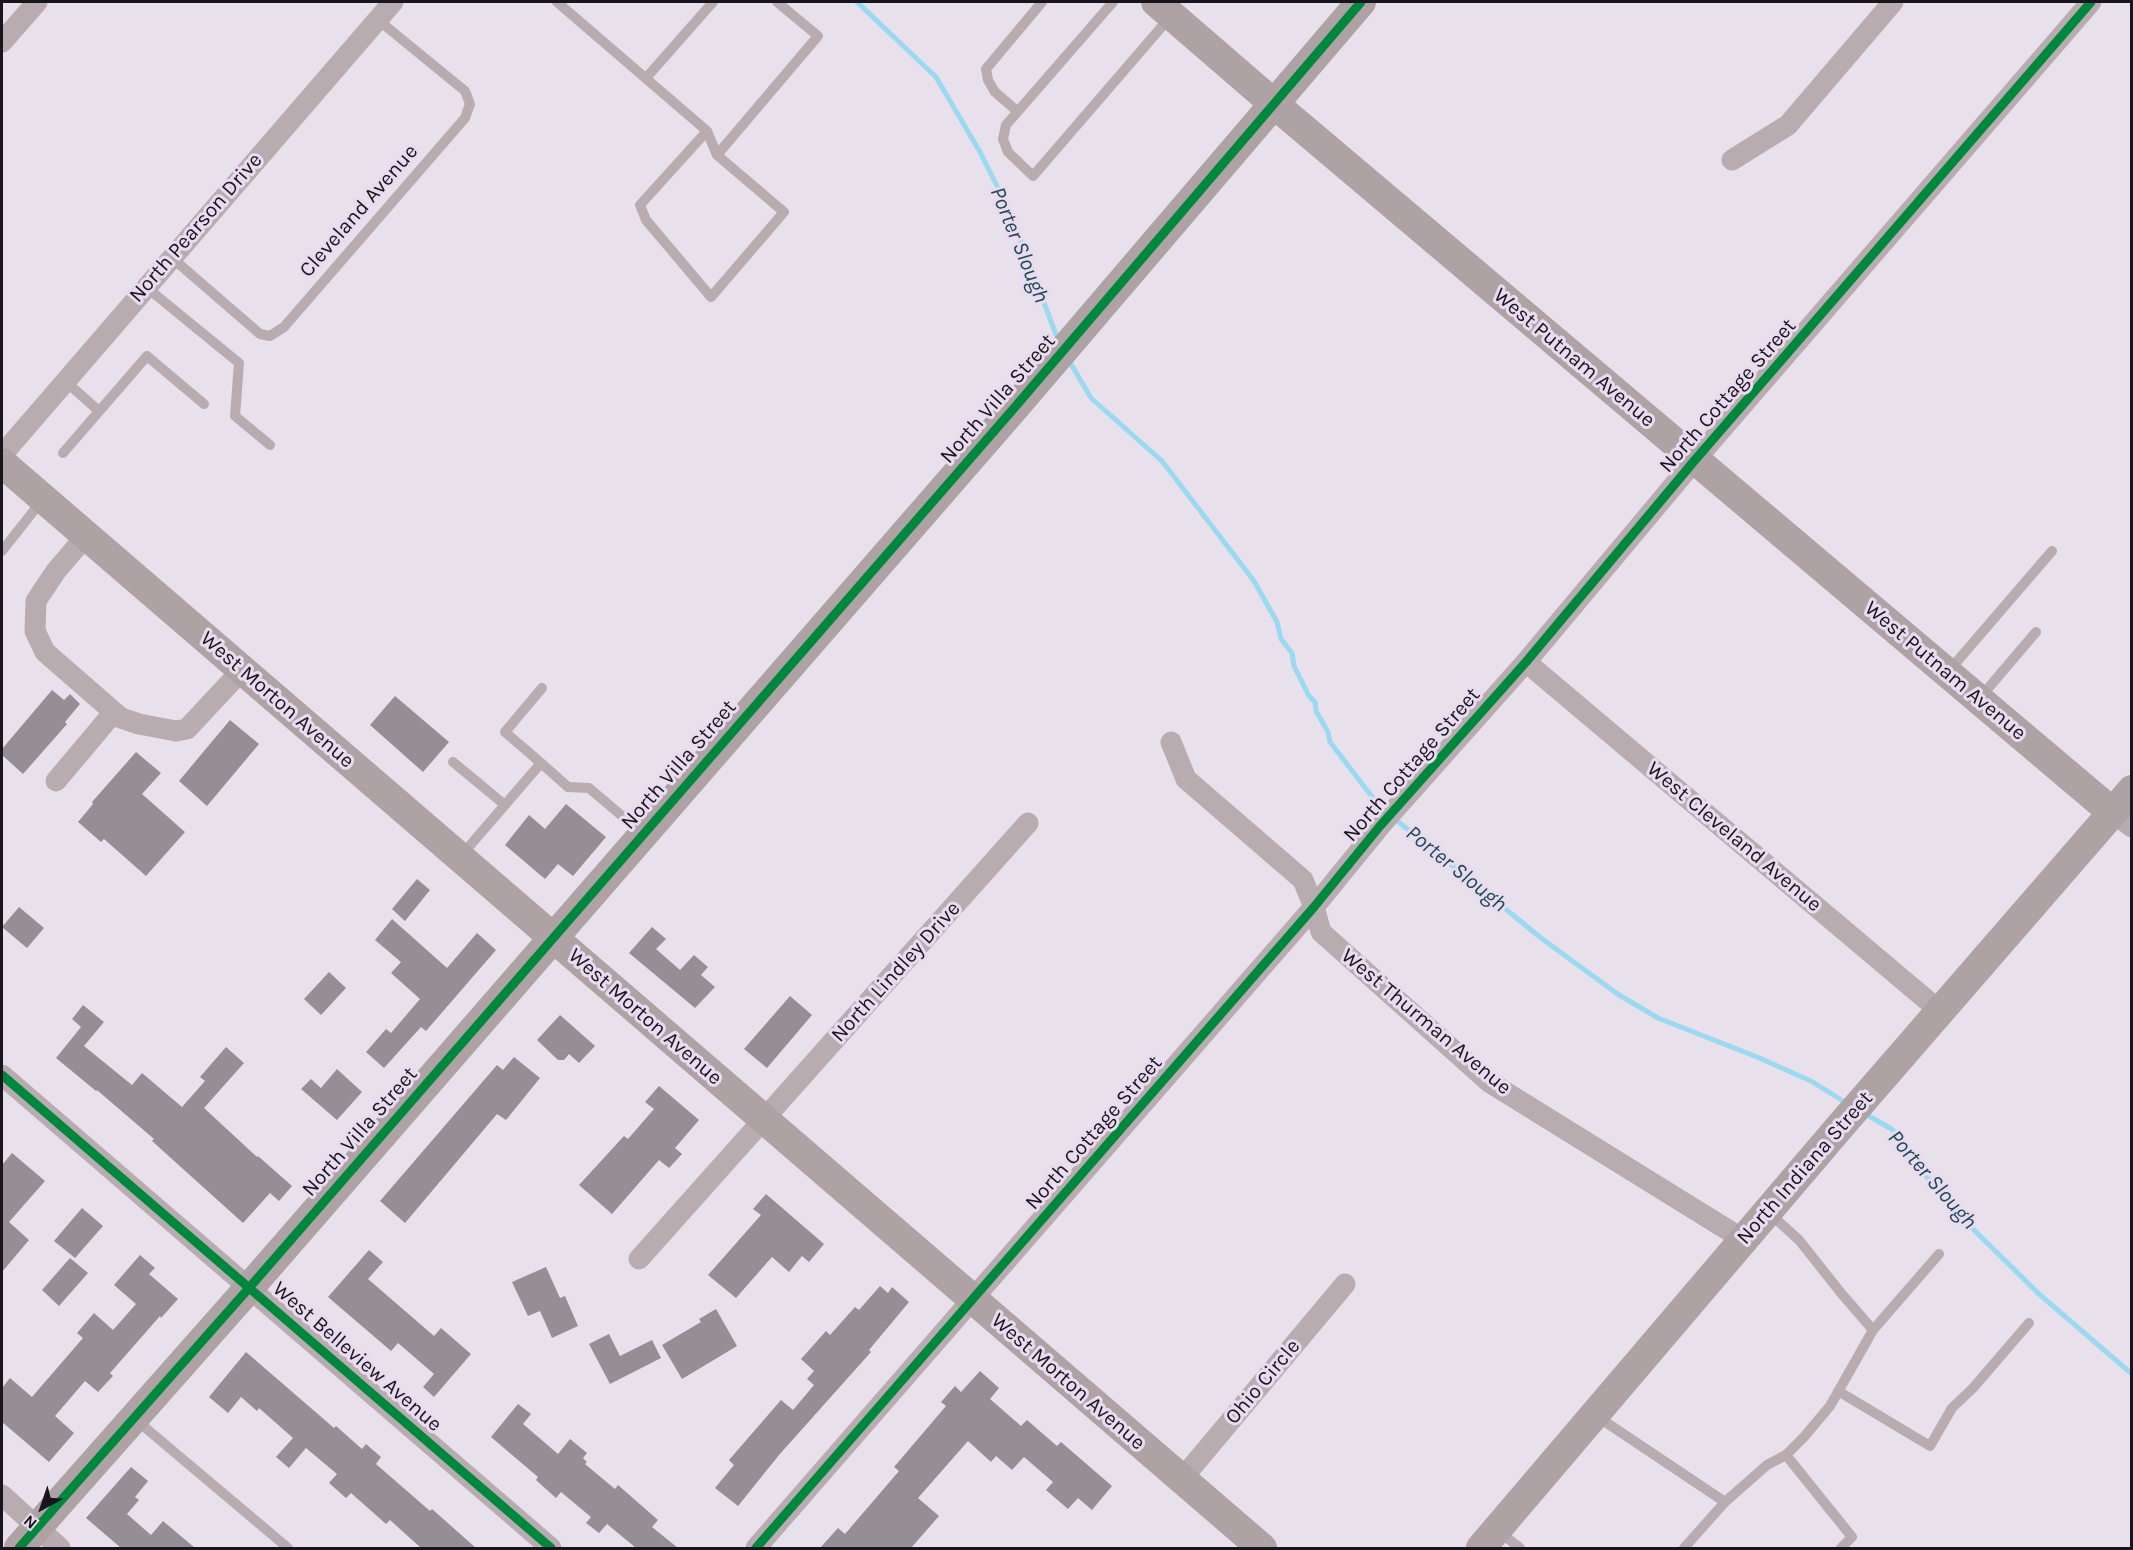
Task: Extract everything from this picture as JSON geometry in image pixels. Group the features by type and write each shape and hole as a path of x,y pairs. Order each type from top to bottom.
{"street":[{"path":"2,42 37,2"},
{"name":"North Pearson Drive","path":"2,455 170,257 393,2"},
{"name":"North Villa Street","path":"28,1538 249,1288 1049,368 1361,2"},
{"path":"1732,160 1788,125 1893,2"},
{"name":"North Cottage Street","path":"756,1548 1314,907 1403,799 1526,662 1695,460 2091,2"},
{"name":"West Putnam Avenue","path":"1164,8 1273,103 1947,673 2125,810"},
{"name":"West Morton Avenue","path":"2,463 1262,1548"},
{"path":"86,536 56,571 36,601 35,631 45,652 114,712 121,718 139,724 176,731 187,729 242,670"},
{"name":"West Cleveland Avenue","path":"1526,662 1941,1012"},
{"path":"56,781 114,712"},
{"name":"West Thurman Avenue","path":"1171,742 1186,779 1303,880 1321,932 1489,1082 1744,1240"},
{"name":"North Indiana Street","path":"1489,1539 1837,1130 2125,810"},
{"name":"North Lindley Drive","path":"639,1259 1028,823"},
{"name":"West Belleview Avenue","path":"2,1075 552,1548"},
{"name":"Ohio Circle","path":"1181,1480 1345,1284"},
{"path":"2,1495 28,1538 60,1548"}],"lane":[{"path":"557,2 707,131 717,155 784,212 711,297 646,220 640,205 707,131"},
{"path":"646,78 713,2"},
{"path":"717,155 818,36 777,2"},
{"path":"1017,111 995,92 988,80 986,69 1042,2"},
{"path":"1113,2 1006,125 1003,132 1005,146 1012,158 1033,176 1164,8"},
{"name":"Cleveland Avenue","path":"170,257 260,334 270,336 285,327 465,118 470,104 465,91 377,19"},
{"path":"145,287 239,363 235,416 270,445"},
{"path":"63,453 147,356 204,404"},
{"path":"66,381 99,411"},
{"path":"2,551 43,499"},
{"path":"1947,673 2052,551"},
{"path":"1979,699 2036,632"},
{"path":"542,688 505,732 568,787 589,788 643,834"},
{"path":"453,762 505,805"},
{"path":"460,857 541,763"},
{"path":"1768,1212 1799,1239 1873,1330"},
{"path":"1684,1548 1725,1502 1767,1465 1786,1455 1804,1437 1830,1406 1873,1330 1939,1254"},
{"path":"1838,1391 1930,1446 1953,1408 2029,1323"},
{"path":"1595,1415 1725,1502"},
{"path":"134,1418 288,1548"},
{"path":"1786,1455 1852,1537 1841,1548"},
{"path":"1489,1539 1520,1548"}],"building":[{"path":"52,690 64,700 70,694 80,704 65,722 67,724 23,774 2,755 2,749"},
{"path":"395,696 449,742 423,772 370,725"},
{"path":"230,720 259,744 207,806 179,781"},
{"path":"136,752 161,773 142,794 185,832 146,876 104,839 101,842 78,822 93,804 92,802"},
{"path":"566,804 606,837 573,876 558,864 545,879 505,845 529,815 545,829"},
{"path":"417,879 430,890 405,921 392,909"},
{"path":"19,907 44,928 27,948 2,927"},
{"path":"392,919 447,968 477,933 496,950 426,1031 421,1027 384,1068 366,1052 386,1029 391,1033 420,999 391,973 401,962 375,940"},
{"path":"652,927 666,939 656,949 680,970 694,955 708,967 701,975 715,987 695,1008 629,953"},
{"path":"329,972 346,988 321,1015 304,999"},
{"path":"790,996 812,1015 767,1068 744,1049"},
{"path":"83,1005 104,1022 84,1046 132,1085 142,1073 182,1107 205,1081 200,1077 226,1047 244,1063 204,1108 292,1186 279,1201 270,1193 243,1223 152,1141 154,1139 56,1058 81,1027 72,1019"},
{"path":"560,1015 595,1046 579,1063 569,1054 564,1060 558,1060 537,1040"},
{"path":"514,1057 540,1078 506,1120 497,1114 405,1223 380,1201 497,1065 503,1070"},
{"path":"337,1069 362,1092 337,1120 301,1089 311,1079 321,1088"},
{"path":"659,1086 699,1120 675,1148 682,1154 669,1168 659,1160 612,1214 579,1185 624,1136 628,1139 654,1109 645,1102"},
{"path":"12,1153 45,1181 9,1222 29,1240 2,1272 2,1165"},
{"path":"766,1194 824,1244 809,1262 802,1256 789,1272 772,1257 736,1298 708,1275 761,1215 753,1209"},
{"path":"82,1208 103,1226 75,1258 54,1241"},
{"path":"369,1250 383,1262 368,1279 434,1336 441,1328 471,1354 434,1397 423,1387 434,1374 398,1343 391,1351 328,1297"},
{"path":"140,1255 155,1268 149,1274 178,1299 110,1373 113,1376 98,1392 85,1381 55,1416 74,1433 49,1462 2,1422 2,1388 10,1378 32,1397 83,1338 77,1333 94,1313 113,1330 136,1304 114,1285"},
{"path":"70,1258 88,1273 59,1306 42,1290"},
{"path":"546,1267 560,1298 565,1296 578,1326 552,1338 540,1311 528,1316 512,1282"},
{"path":"880,1286 888,1293 892,1287 909,1302 869,1350 871,1352 779,1455 738,1506 715,1488 734,1465 729,1460 781,1400 793,1410 814,1385 807,1379 814,1371 801,1359 826,1331 830,1335 855,1307 859,1310"},
{"path":"716,1309 737,1346 682,1379 662,1345 701,1322 699,1319"},
{"path":"609,1334 620,1356 652,1340 661,1358 610,1384 589,1344"},
{"path":"246,1352 334,1428 336,1426 362,1449 366,1444 381,1457 376,1464 476,1548 421,1548 390,1520 386,1524 351,1493 346,1498 329,1483 337,1474 306,1448 289,1468 276,1457 293,1438 259,1408 257,1411 241,1397 228,1413 209,1397"},
{"path":"980,1371 999,1388 990,1399 1021,1426 1027,1420 1057,1446 1061,1442 1112,1486 1092,1510 1078,1498 1068,1509 1046,1490 1053,1482 1024,1457 1012,1470 996,1456 991,1462 968,1441 918,1498 939,1516 911,1548 820,1548 838,1528 845,1534 899,1471 894,1467 946,1406 941,1402 955,1386 961,1392"},
{"path":"518,1404 531,1414 523,1424 558,1454 570,1439 587,1453 583,1458 587,1462 585,1464 615,1489 618,1485 658,1520 652,1527 678,1548 636,1548 607,1524 599,1533 586,1523 591,1517 561,1492 556,1498 536,1480 538,1477 491,1437"},
{"path":"131,1467 148,1481 135,1497 139,1500 127,1514 151,1535 163,1521 195,1548 121,1548 86,1518"}],"waterway":[{"name":"Porter Slough","path":"857,2 936,77 980,152 1010,212 1058,340"},
{"name":"Porter Slough","path":"1068,359 1091,398 1162,461 1254,581 1277,622 1281,639 1292,653 1294,666 1309,696 1315,702 1316,711 1328,732 1330,742 1373,798 1388,812"},
{"name":"Porter Slough","path":"1395,819 1541,938 1619,995 1658,1018 1811,1081 1848,1104"},
{"name":"Porter Slough","path":"1864,1113 1893,1130 1908,1155 1966,1222 2039,1294 2132,1374"}],"cycle path":[{"path":"19,1548 249,1288 1015,407 1361,2"},
{"path":"756,1548 1314,907 1380,826 1526,662 1695,460 2091,2"},
{"path":"2,1075 551,1548"}]}
